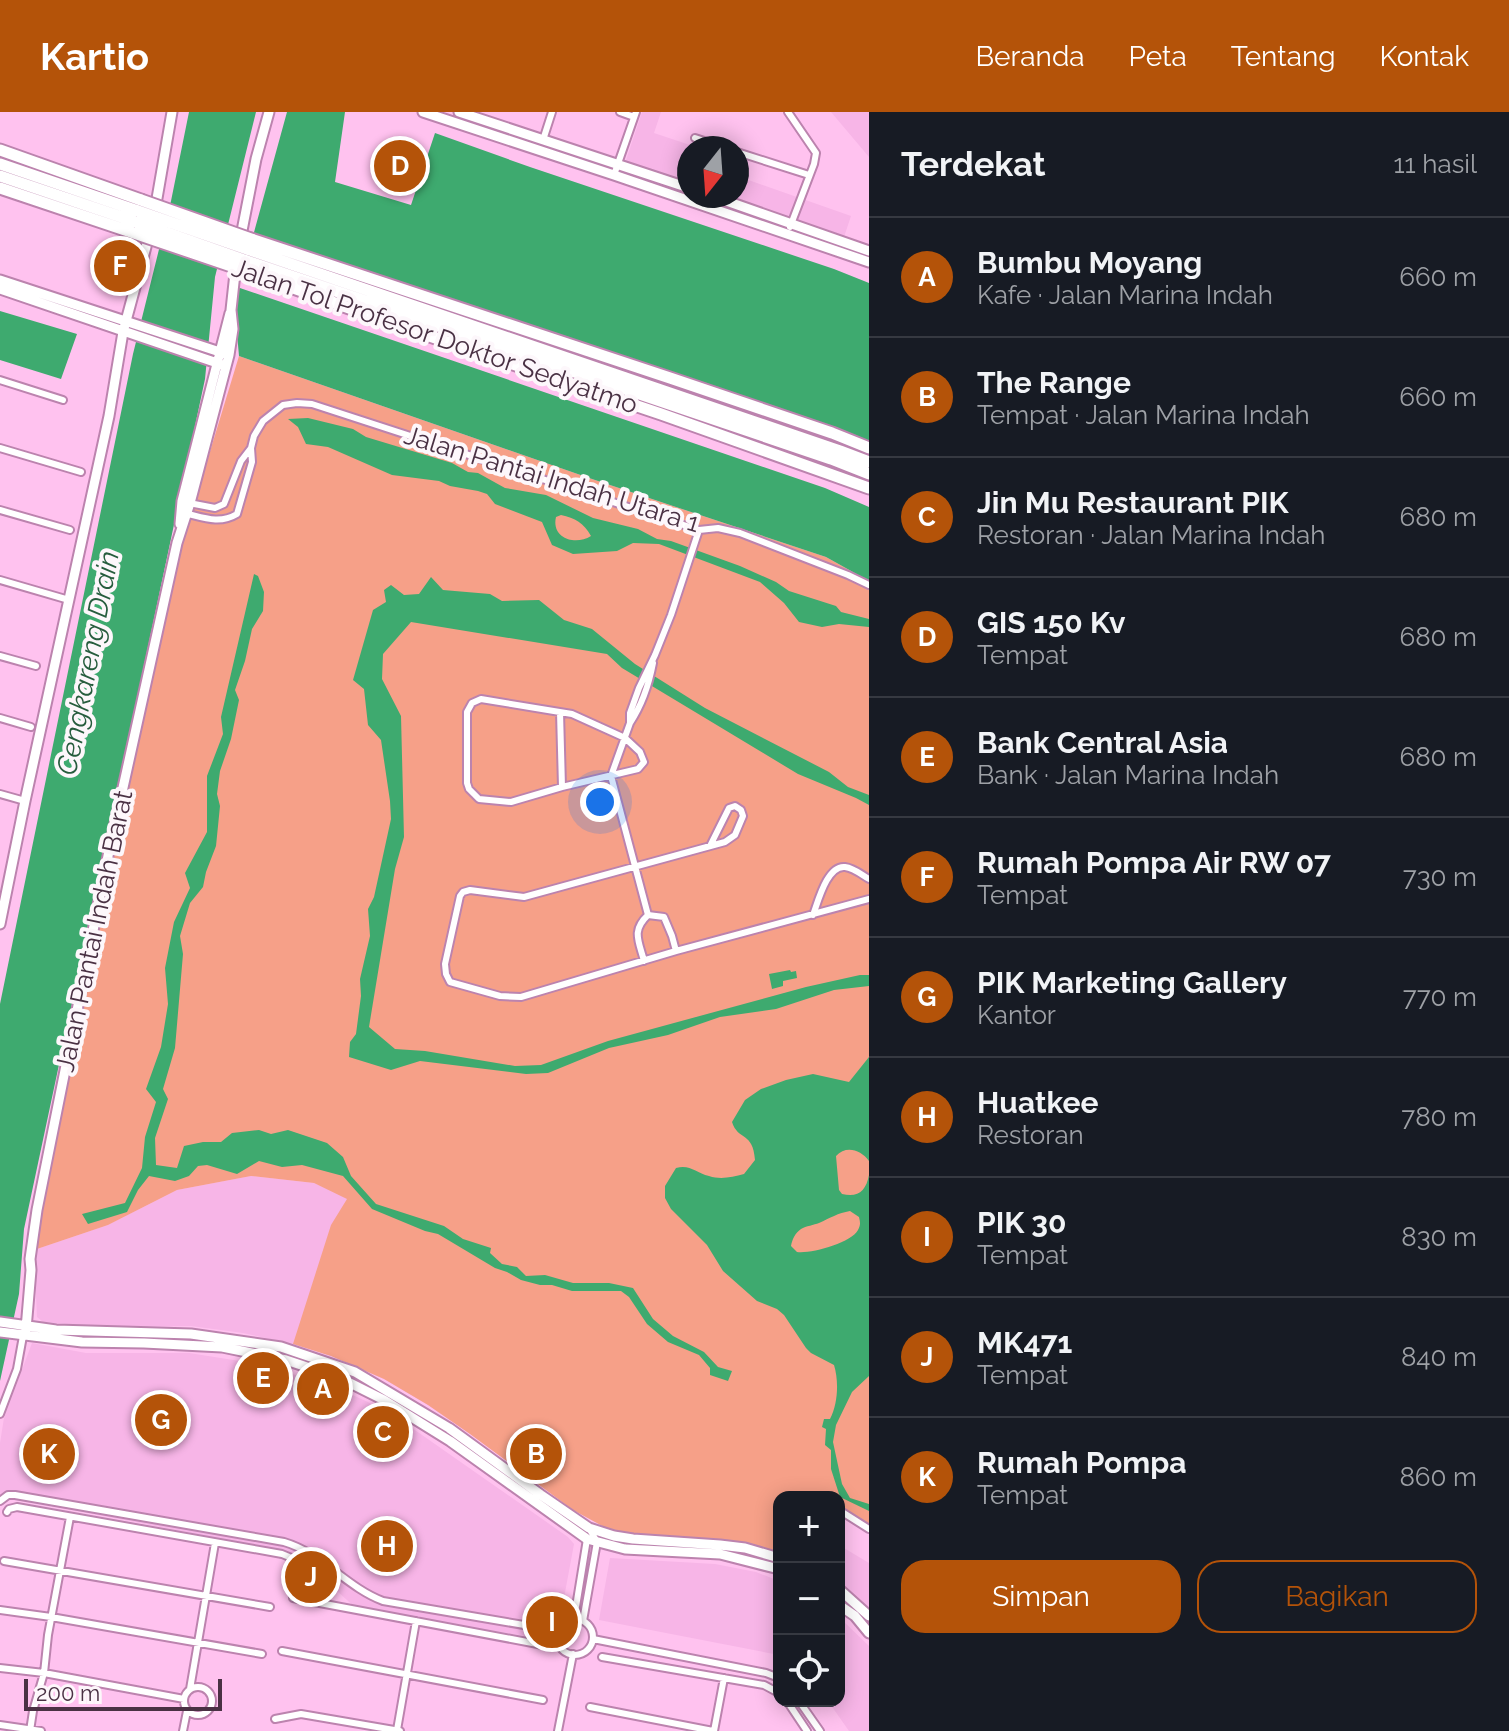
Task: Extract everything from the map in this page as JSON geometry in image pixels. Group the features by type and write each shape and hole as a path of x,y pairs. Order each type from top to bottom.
{"highway":[{"name":"Jalan Tol Profesor Doktor Sedyatmo","path":"0,150 137,217"},
{"name":"Jalan Tol Profesor Doktor Sedyatmo","path":"0,164 137,217 869,462"},
{"name":"Jalan Tol Profesor Doktor Sedyatmo","path":"0,176 246,254 869,474"},
{"name":"Jalan Tol Profesor Doktor Sedyatmo","path":"0,188 137,217"},
{"name":"Jalan Tol Profesor Doktor Sedyatmo","path":"246,254 655,373 869,448"},
{"name":"Jalan Tol Profesor Doktor Sedyatmo","path":"246,254 391,323 869,488"}],"street":[{"path":"0,924 5,872 25,801 69,600 109,416 124,326 157,202 172,112"},
{"name":"Jalan Pantai Indah Barat","path":"20,1330 31,1270 37,1210 109,851 219,352 231,310 249,194 269,112"},
{"path":"423,112 869,251"},
{"path":"459,112 543,140 616,170 677,185"},
{"path":"543,140 552,112"},
{"path":"616,170 635,114 620,112"},
{"path":"788,112 816,153 790,228"},
{"path":"749,156 809,175"},
{"path":"741,208 869,262"},
{"path":"0,280 113,316 136,336 217,364"},
{"path":"0,289 124,326 136,324 219,352"},
{"path":"113,316 125,305 134,290"},
{"path":"0,380 63,400"},
{"name":"Jalan Pantai Indah Utara 1","path":"185,507 213,520 228,519 237,514 252,462 254,436 263,421 283,405 312,404 699,530 718,528 740,533 869,585"},
{"path":"0,448 81,472"},
{"name":"Jalan Pantai Indah Utara 1","path":"185,507 215,508 224,504 241,461 251,448"},
{"path":"0,510 70,530"},
{"path":"648,915 611,776 630,723 630,713 642,690 699,530"},
{"path":"0,580 69,600"},
{"path":"0,656 36,666"},
{"path":"481,699 560,712 572,714 625,738 640,752 644,762 638,769 511,802 479,799 469,789 467,712 472,703 481,699"},
{"path":"560,712 562,787"},
{"path":"0,718 31,727"},
{"path":"0,794 25,801"},
{"path":"710,846 729,808 735,806 741,810 743,816 735,835 725,842 524,897 470,890 463,892 445,964 450,982 500,996 521,997 869,899"},
{"path":"813,915 830,873 838,867 846,867 869,879"},
{"path":"644,961 637,933 639,923 648,915 664,917 676,951"},
{"path":"0,1322 43,1334 281,1347 355,1372 449,1428 591,1536 625,1549 720,1554 773,1567"},
{"path":"0,1332 20,1330"},
{"path":"0,1414 17,1369 20,1330"},
{"path":"1,1500 15,1495 284,1542 312,1554 362,1590 383,1601 559,1631"},
{"path":"7,1512 17,1507 282,1554 300,1565"},
{"path":"845,1514 869,1529"},
{"path":"30,1730 44,1673 70,1517"},
{"path":"591,1536 720,1545 773,1556"},
{"path":"574,1619 591,1536"},
{"path":"583,1621 591,1536"},
{"path":"183,1731 187,1711 184,1699 190,1689 215,1543"},
{"path":"4,1561 270,1607"},
{"path":"845,1594 869,1616"},
{"path":"293,1598 543,1645"},
{"path":"845,1609 869,1633"},
{"path":"0,1610 262,1654"},
{"path":"574,1619 583,1621 591,1628 593,1639 584,1652 568,1653 560,1646 559,1631 564,1623 574,1619"},
{"path":"275,1719 301,1714 398,1731 416,1621"},
{"path":"593,1639 773,1676"},
{"path":"282,1651 543,1700"},
{"path":"558,1731 573,1654"},
{"path":"602,1657 764,1685 773,1690"},
{"path":"0,1668 184,1699"},
{"path":"590,1707 713,1731 724,1678"},
{"path":"187,1711 204,1715 212,1704 208,1691 200,1687 190,1689"},
{"path":"791,1707 807,1731"},
{"path":"803,1707 820,1731"},
{"path":"0,1725 41,1731"}],"shaded area":[{"path":"642,112 661,112 654,133 677,141 677,181 625,163"},
{"path":"831,112 869,112 869,157"},
{"path":"749,180 851,216 844,237 749,205"},
{"path":"239,356 826,557 869,581 869,1525 845,1511 845,1491 773,1491 773,1551 743,1542 646,1537 606,1528 573,1510 470,1434 384,1379 331,1356 293,1344 331,1225 347,1199 314,1183 251,1176 177,1190 108,1225 34,1250 174,570"},
{"path":"251,1176 314,1183 348,1198 470,1434 384,1379 331,1356 293,1344 191,1326 101,1327 43,1322 37,1317 34,1250 108,1225 177,1190"},
{"path":"32,1343 86,1353 189,1353 246,1362 326,1383 368,1402 412,1428 568,1537 574,1544 561,1614 546,1639 358,1610 295,1553 0,1496 0,1443 4,1418"},
{"path":"845,1549 869,1563 869,1608 845,1588"},
{"path":"610,1558 715,1564 773,1579 773,1654 599,1620"},
{"path":"845,1623 869,1646 869,1731 849,1731 832,1707 845,1707"}],"water":[{"name":"Cengkareng Drain","path":"189,112 256,112 215,277 205,379 24,1229 19,1294 0,1381 0,1004 133,354 171,201"},
{"path":"287,112 345,112 335,182 411,205 435,133 869,283 869,444 253,236"},
{"path":"237,287 825,488 869,507 869,581 826,557 239,356"},
{"path":"0,311 77,334 61,379 0,360"},
{"path":"308,418 353,429 366,437 478,473 505,488 546,495 593,518 638,529 657,539 671,541 740,566 789,591 836,606 841,612 869,619 869,627 839,624 822,627 799,622 784,603 760,582 659,544 633,543 617,551 573,554 552,545 542,522 495,504 487,494 439,481 392,475 328,447 306,444 298,427 288,419","holes":["561,515 582,524 591,536 572,540 561,535 555,524 556,517"]},
{"path":"254,574 258,576 264,592 263,611 252,629 235,690 239,700 217,794 220,806 216,846 203,887 190,903 180,936 183,954 175,1048 163,1089 168,1099 155,1138 156,1165 177,1168 184,1146 221,1142 232,1133 259,1130 271,1134 288,1130 327,1143 343,1157 351,1176 376,1204 444,1226 463,1239 491,1248 490,1253 502,1264 517,1267 526,1276 545,1275 573,1283 609,1283 633,1288 653,1319 673,1336 704,1352 718,1367 732,1371 728,1381 710,1375 710,1368 699,1355 668,1342 647,1324 629,1297 621,1291 572,1291 521,1280 438,1234 372,1209 343,1176 302,1165 282,1167 259,1161 237,1174 207,1165 198,1166 189,1176 175,1181 149,1176 127,1212 88,1224 82,1214 125,1203 142,1168 145,1137 156,1102 146,1089 161,1047 168,1004 165,968 174,922 190,888 185,873 207,832 207,776 223,734 221,717"},
{"path":"431,577 443,590 490,594 502,601 539,600 564,620 592,629 635,664 705,708 829,772 848,787 869,795 869,805 798,774 622,668 607,654 411,622 383,654 382,679 401,716 404,837 395,869 369,1027 395,1049 515,1066 541,1065 608,1041 806,987 860,975 869,975 869,986 834,990 776,1009 720,1017 668,1035 609,1048 548,1073 526,1074 420,1061 391,1070 349,1057 350,1042 356,1034 360,979 370,936 368,909 374,897 391,819 381,740 368,725 364,689 353,680 373,610 386,602 384,590 391,585 404,595 419,594"},
{"path":"796,971 797,978 783,981 783,986 772,989 769,974"},
{"path":"869,1057 869,1161 853,1150 836,1156 842,1194 860,1192 869,1175 869,1376 852,1392 836,1425 833,1442 842,1484 850,1498 869,1504 869,1511 845,1499 845,1491 838,1491 831,1469 831,1450 825,1445 826,1429 822,1427 824,1419 830,1419 836,1400 834,1365 811,1353 777,1309 757,1301 723,1271 707,1245 671,1209 665,1198 665,1186 676,1168 689,1168 718,1178 744,1174 755,1160 754,1151 732,1122 745,1100 761,1089 813,1074 849,1082","holes":["850,1211 859,1217 860,1225 854,1235 821,1249 797,1252 791,1246 795,1235 803,1228 838,1214"]}],"place":[{"name":"GIS 150 Kv","path":"400,166"},
{"name":"Rumah Pompa Air RW 07","path":"120,266"},
{"name":"Bank Central Asia","path":"263,1378"},
{"name":"Bumbu Moyang","path":"323,1389"},
{"name":"PIK Marketing Gallery","path":"161,1420"},
{"name":"Jin Mu Restaurant PIK","path":"383,1432"},
{"name":"Rumah Pompa","path":"49,1454"},
{"name":"The Range","path":"536,1454"},
{"name":"Huatkee","path":"387,1546"},
{"name":"MK471","path":"311,1577"},
{"name":"PIK 30","path":"552,1622"}]}
